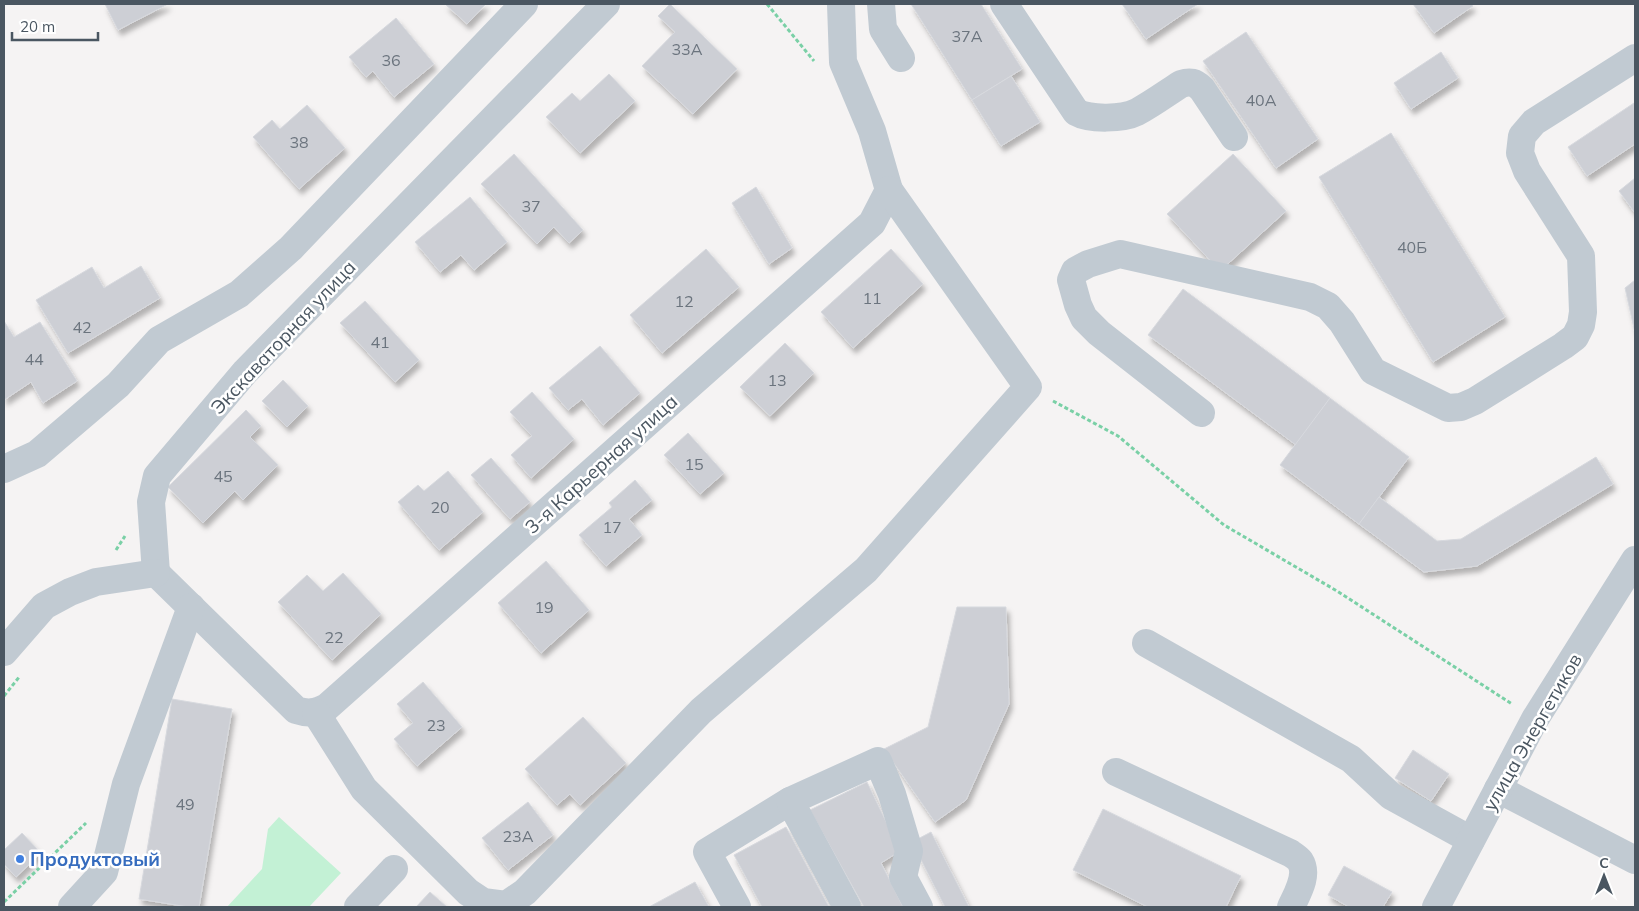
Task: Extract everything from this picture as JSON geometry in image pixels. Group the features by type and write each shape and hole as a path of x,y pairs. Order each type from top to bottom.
{"street":[{"path":"4,469 38,454 118,385 158,340 239,294 291,248 524,4"},
{"name":"Экскаваторная улица","path":"156,573 151,502 157,476 245,372 606,4"},
{"path":"4,652 44,606 70,592 96,582 156,573 296,710 305,713 316,712 364,789 468,892 483,902 506,905 526,892 701,711 866,570 1028,387 888,190 872,131 843,62 841,4"},
{"path":"881,4 883,30 901,58"},
{"path":"1004,4 1076,112 1083,116 1096,117 1127,115 1137,112 1180,84 1196,83 1234,137"},
{"path":"1201,413 1099,333 1084,318 1071,280 1075,271 1088,264 1120,254 1310,297 1328,306 1342,322 1373,371 1448,408 1461,407 1475,401 1563,346 1575,337 1581,325 1583,312 1580,256 1527,171 1520,152 1522,136 1534,122 1635,58"},
{"name":"3-я Карьерная улица","path":"316,712 327,707 872,223 888,190"},
{"name":"улица Энергетиков","path":"1436,907 1535,719 1635,560"},
{"path":"72,907 104,872 126,784 191,607"},
{"path":"1146,643 1351,759 1391,796 1471,840"},
{"path":"737,907 707,852 790,801 878,761 892,794 908,851 903,877 919,907"},
{"path":"1116,772 1290,853 1300,861 1303,872 1302,884 1291,907"},
{"path":"1498,789 1635,860"},
{"path":"790,801 846,907"},
{"path":"358,907 394,869"}],"path":[{"path":"1028,387 1118,436 1224,525 1336,591 1535,719"},
{"path":"4,902 90,819"}],"green space":[{"path":"279,817 341,873 309,907 227,907 262,869 268,829"}],"building":[{"path":"105,4 168,4 118,30"},
{"path":"445,4 486,4 467,24"},
{"path":"670,4 737,69 693,114 642,66 675,32 658,16"},
{"path":"911,4 981,4 1022,69 972,100"},
{"path":"1122,4 1198,4 1146,39"},
{"path":"1413,4 1471,4 1473,6 1434,33"},
{"path":"396,18 434,64 394,97 373,71 366,77 349,57"},
{"path":"1246,32 1318,139 1276,168 1203,61"},
{"path":"1441,52 1458,78 1411,109 1394,83"},
{"path":"609,74 635,101 580,153 546,117 572,93 580,101"},
{"path":"1011,76 1040,122 1001,146 972,100"},
{"path":"1634,103 1635,144 1587,176 1568,147"},
{"path":"307,105 345,148 299,189 253,137 272,120 280,129"},
{"path":"1391,133 1505,317 1433,362 1319,177"},
{"path":"514,154 583,230 569,243 554,227 537,244 481,184"},
{"path":"1233,154 1286,211 1220,271 1167,214"},
{"path":"1635,178 1635,213 1619,191"},
{"path":"756,187 792,248 769,264 732,203"},
{"path":"470,197 507,242 474,270 461,255 440,272 415,242"},
{"path":"706,249 739,287 662,353 630,315"},
{"path":"891,249 923,284 853,348 821,312"},
{"path":"141,266 160,298 68,353 36,300 92,267 104,288"},
{"path":"1635,280 1635,333 1625,288"},
{"path":"1183,289 1330,398 1296,445 1148,335"},
{"path":"365,301 419,360 395,382 340,323"},
{"path":"4,321 14,337 40,322 77,381 43,403 31,382 4,400"},
{"path":"785,343 814,373 770,416 740,387"},
{"path":"600,346 640,393 603,425 582,399 568,410 549,388"},
{"path":"283,380 308,406 287,427 262,401"},
{"path":"532,392 574,439 531,478 511,455 532,436 510,412"},
{"path":"1330,398 1409,457 1359,524 1280,465"},
{"path":"246,410 261,426 250,437 278,465 243,500 235,491 203,523 168,487"},
{"path":"688,433 724,473 700,494 664,455"},
{"path":"1596,457 1613,484 1477,566 1424,572 1359,524 1379,497 1437,541 1461,539"},
{"path":"491,458 530,502 510,519 471,475"},
{"path":"448,471 483,512 439,550 398,502 418,485 424,491"},
{"path":"635,480 652,500 629,519 642,535 606,566 579,535 612,507 609,503"},
{"path":"546,561 589,610 541,653 498,603"},
{"path":"343,573 381,614 332,660 278,602 307,575 323,591"},
{"path":"957,607 1006,607 1009,704 966,800 935,822 884,749 928,727"},
{"path":"423,682 462,727 417,766 394,739 413,723 397,704"},
{"path":"172,699 232,709 199,907 139,899"},
{"path":"583,717 626,763 580,805 570,794 557,805 525,769"},
{"path":"1413,750 1449,774 1431,801 1395,778"},
{"path":"867,782 900,851 881,863 903,907 864,907 810,810"},
{"path":"528,802 553,835 508,870 482,838"},
{"path":"1103,809 1241,876 1226,907 1148,907 1073,870"},
{"path":"786,827 829,907 762,907 734,855"},
{"path":"931,832 969,907 945,907 912,842"},
{"name":"Продуктовый","path":"22,833 41,853 16,877 4,864 4,850"},
{"path":"1344,866 1392,892 1383,907 1349,907 1328,895"},
{"path":"695,882 709,907 649,907"},
{"path":"430,892 447,907 416,907"}],"place":[{"name":"Продуктовый","path":"20,859"}]}
